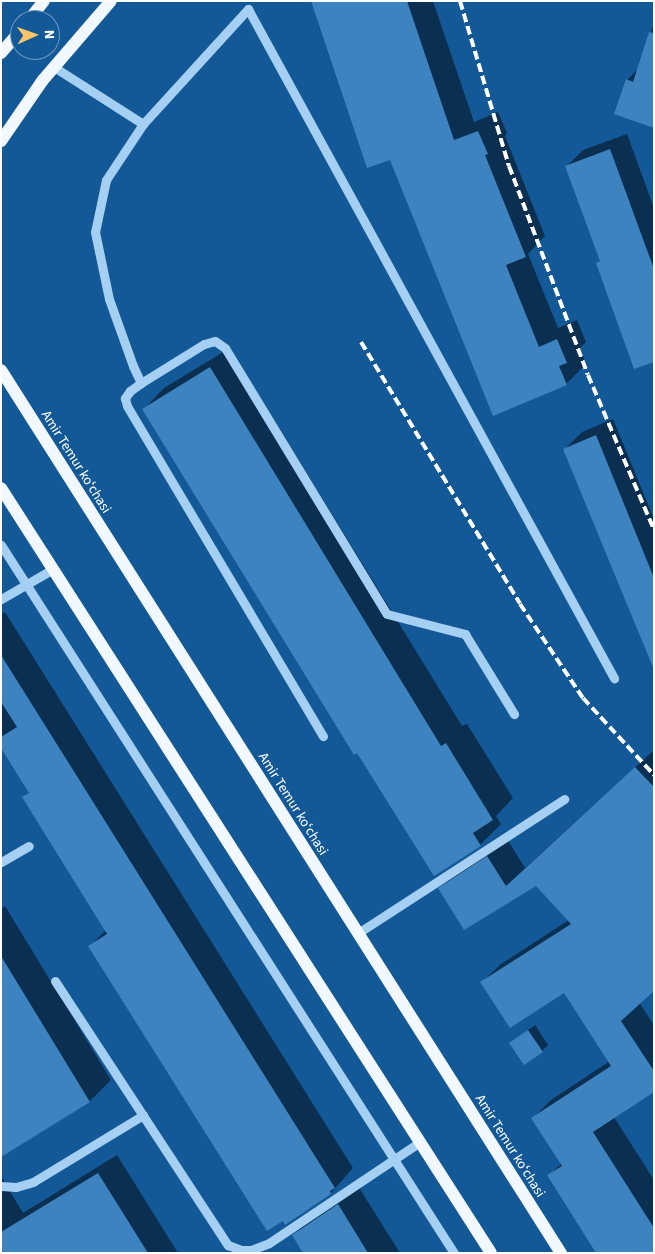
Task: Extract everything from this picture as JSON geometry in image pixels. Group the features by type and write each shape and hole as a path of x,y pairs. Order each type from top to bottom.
{"main road":[{"path":"1,141 54,67 112,1"},
{"path":"1,53 10,43"},
{"name":"Amir Temur koʻchasi","path":"1,370 560,1253"},
{"path":"1,488 491,1253"}],"lane":[{"path":"141,383 132,366 109,299 95,232 106,180 143,124 248,9 614,678"},
{"path":"54,67 143,124"},
{"path":"323,736 127,406 125,398 130,391 204,344 215,341 225,348 387,614 465,634 514,714"},
{"path":"1,545 454,1253"},
{"path":"1,599 53,569"},
{"path":"358,934 564,799"},
{"path":"1,862 29,846"},
{"path":"55,981 228,1245 241,1250 251,1250 269,1242 420,1142"},
{"path":"1,1186 16,1186 33,1182 143,1115"}],"building":[{"path":"311,1 407,1 454,140 478,131 488,154 485,155 526,257 506,265 539,347 557,339 567,363 559,366 567,385 493,416 390,160 367,168"},
{"path":"649,32 654,33 654,128 614,114 626,79 633,82"},
{"path":"610,149 654,269 654,362 634,369 596,263 600,261 565,166"},
{"path":"210,367 441,746 446,743 493,820 473,833 481,846 434,876 357,753 354,755 142,409"},
{"path":"596,435 654,578 654,670 563,449"},
{"path":"1,655 335,1188 330,1191 331,1194 285,1225 283,1221 267,1231 88,946 107,934 22,797 29,793 1,748 1,737 17,727 1,702"},
{"path":"635,767 654,787 654,991 621,1021 654,1071 654,1092 593,1132 654,1228 654,1253 596,1253 547,1175 562,1166 531,1118 611,1066 564,993 510,1028 480,982 571,924 536,886 464,930 438,888 487,856 506,886"},
{"path":"1,956 90,1102 1,1157"},
{"path":"528,1030 543,1052 524,1065 509,1043"},
{"path":"98,1173 148,1253 1,1253 1,1232"},
{"path":"338,1204 368,1253 303,1253 292,1235"}],"railway":[{"path":"460,1 509,166 588,375 654,530"},
{"path":"361,342 520,604 583,698 654,775"}]}
